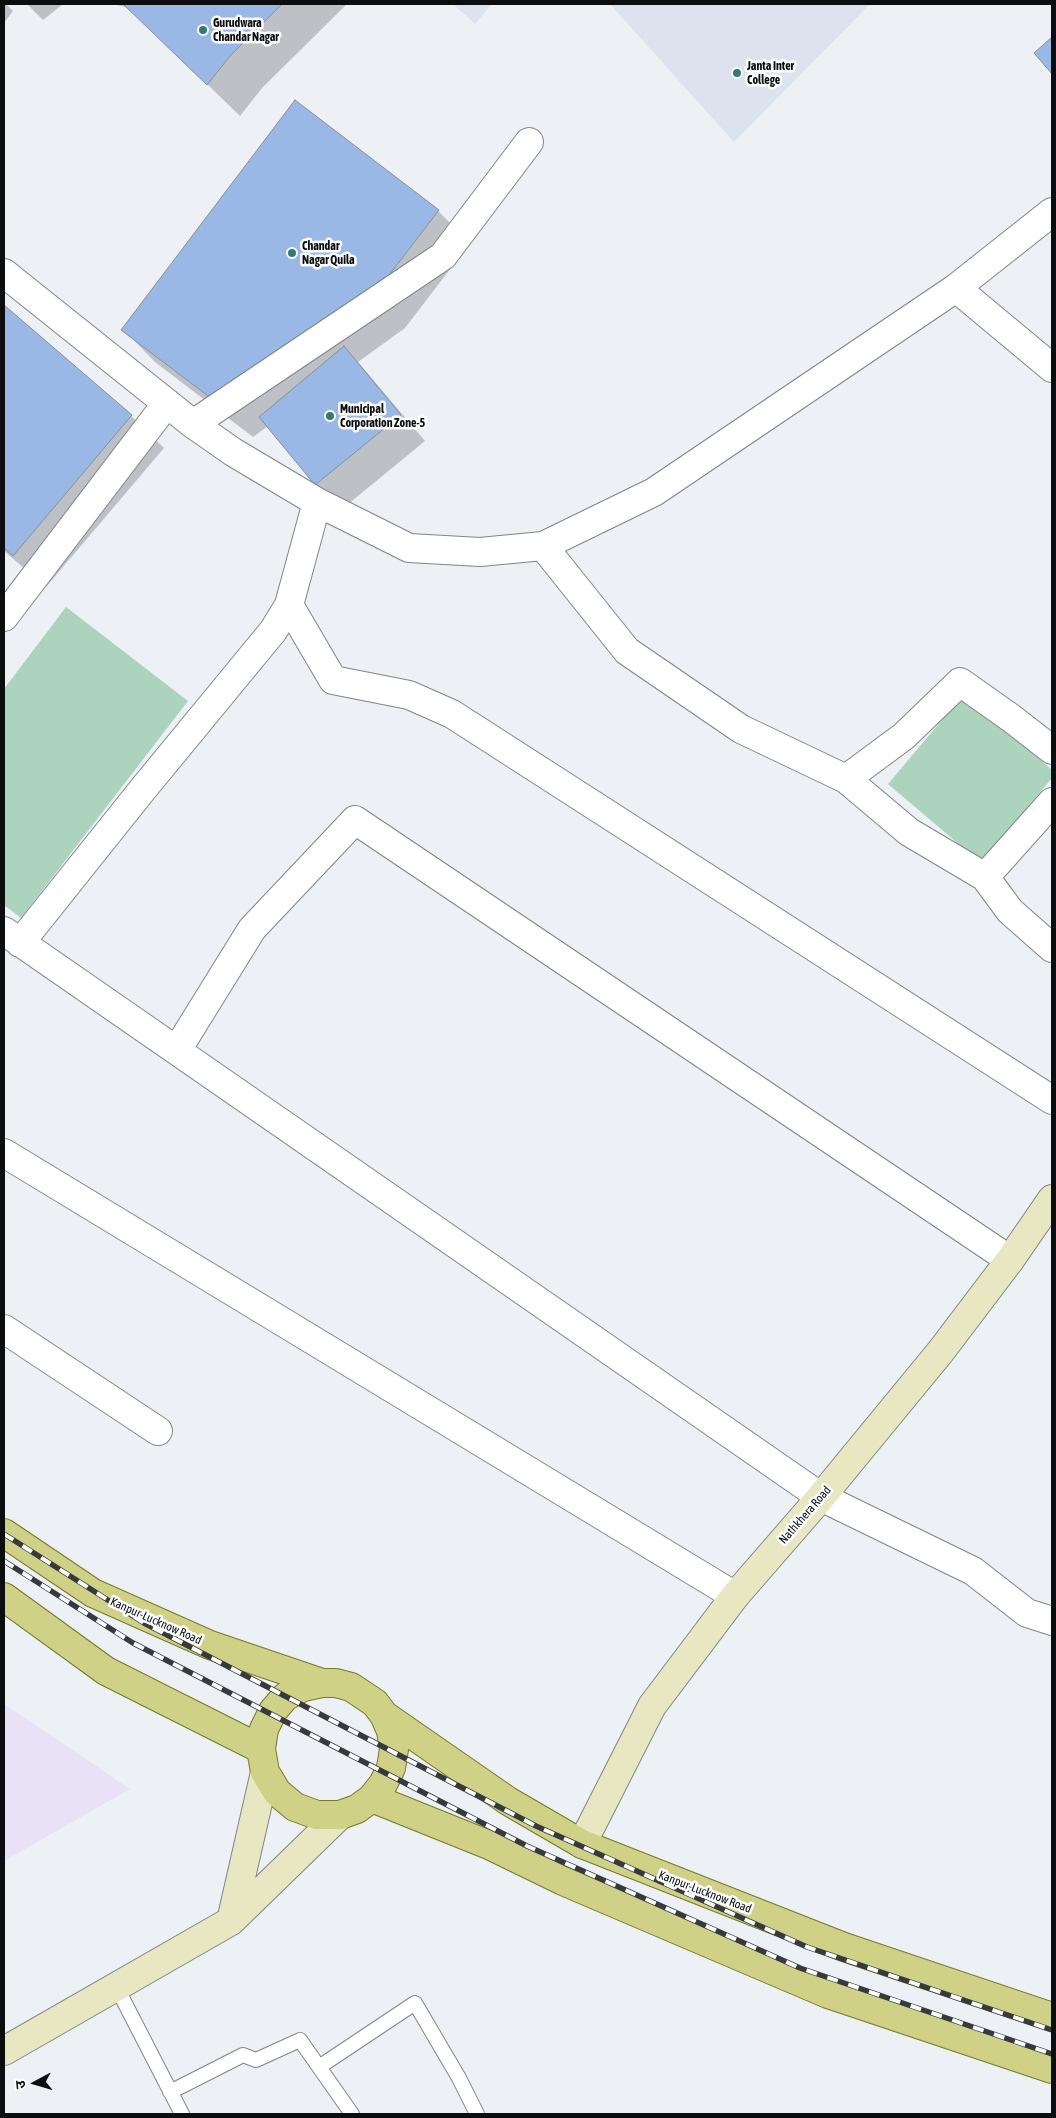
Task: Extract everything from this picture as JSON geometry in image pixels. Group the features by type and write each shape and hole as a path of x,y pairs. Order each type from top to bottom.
{"main road":[{"name":"Kanpur-Lucknow Road","path":"4,1533 93,1593 210,1645 322,1683"},
{"path":"4,1597 106,1671 263,1760"},
{"path":"322,1683 351,1686 375,1703 384,1715 391,1732 394,1749 391,1768 384,1784 372,1798 357,1808 340,1814 317,1815 295,1807 277,1792 263,1760 264,1729 272,1711 286,1697 303,1687 322,1683"},
{"name":"Kanpur-Lucknow Road","path":"384,1715 508,1800 582,1844 844,1947 1052,2017"},
{"path":"372,1798 489,1845 563,1881 828,1994 1052,2068"}],"street":[{"path":"193,424 443,256 529,142"},
{"path":"4,273 193,424 233,452 317,502 409,548 480,552 543,546 654,492 956,288 1052,212"},
{"path":"956,288 1052,368"},
{"path":"4,617 167,403"},
{"path":"317,502 289,605 273,630 143,789 12,937 821,1497 974,1571 1027,1613 1052,1621"},
{"path":"543,546 627,651 741,729 846,779 908,832 985,877 1010,911 1052,948"},
{"path":"289,605 333,680 409,695 452,714 1052,1100"},
{"path":"846,779 904,736 960,682 1052,750"},
{"path":"985,877 1052,802"},
{"path":"176,1050 252,930 355,820 1010,1260"},
{"path":"4,1153 735,1596"},
{"name":"Nathkhera Road","path":"582,1844 652,1706 735,1596 821,1497 940,1351 1010,1260 1052,1200"},
{"path":"4,1329 158,1431"},
{"path":"231,1921 263,1760"},
{"path":"4,2051 231,1921 340,1814"}],"lane":[{"path":"116,1986 182,2114"},
{"path":"319,2067 415,2003 459,2078 477,2114"},
{"path":"170,2092 243,2055 256,2060 300,2040 352,2114"}],"shaded area":[{"path":"453,4 492,4 475,24"},
{"name":"Janta Inter College","path":"610,4 870,4 734,142"},
{"path":"4,1704 130,1789 4,1861"}],"green space":[{"path":"66,607 188,701 21,918 4,905 4,689"},
{"path":"964,694 1052,770 1052,778 981,863 888,784"}],"building":[{"name":"Gurudwara Chandar Nagar","path":"123,4 282,4 230,56 207,85"},
{"path":"1052,37 1052,74 1034,53"},
{"name":"Chandar Nagar Quila","path":"295,100 439,210 373,296 220,405 121,330"},
{"path":"4,305 132,415 13,556 4,548"},
{"name":"Municipal Corporation Zone-5","path":"344,346 401,415 315,485 259,417"}],"railway":[{"path":"4,1534 144,1623 536,1826 807,1947 1052,2030"},
{"path":"4,1561 133,1643 527,1846 800,1968 1052,2054"}],"place":[{"name":"Gurudwara Chandar Nagar","path":"203,30"},
{"name":"Janta Inter College","path":"737,73"},
{"name":"Chandar Nagar Quila","path":"292,253"},
{"name":"Municipal Corporation Zone-5","path":"330,416"}]}
